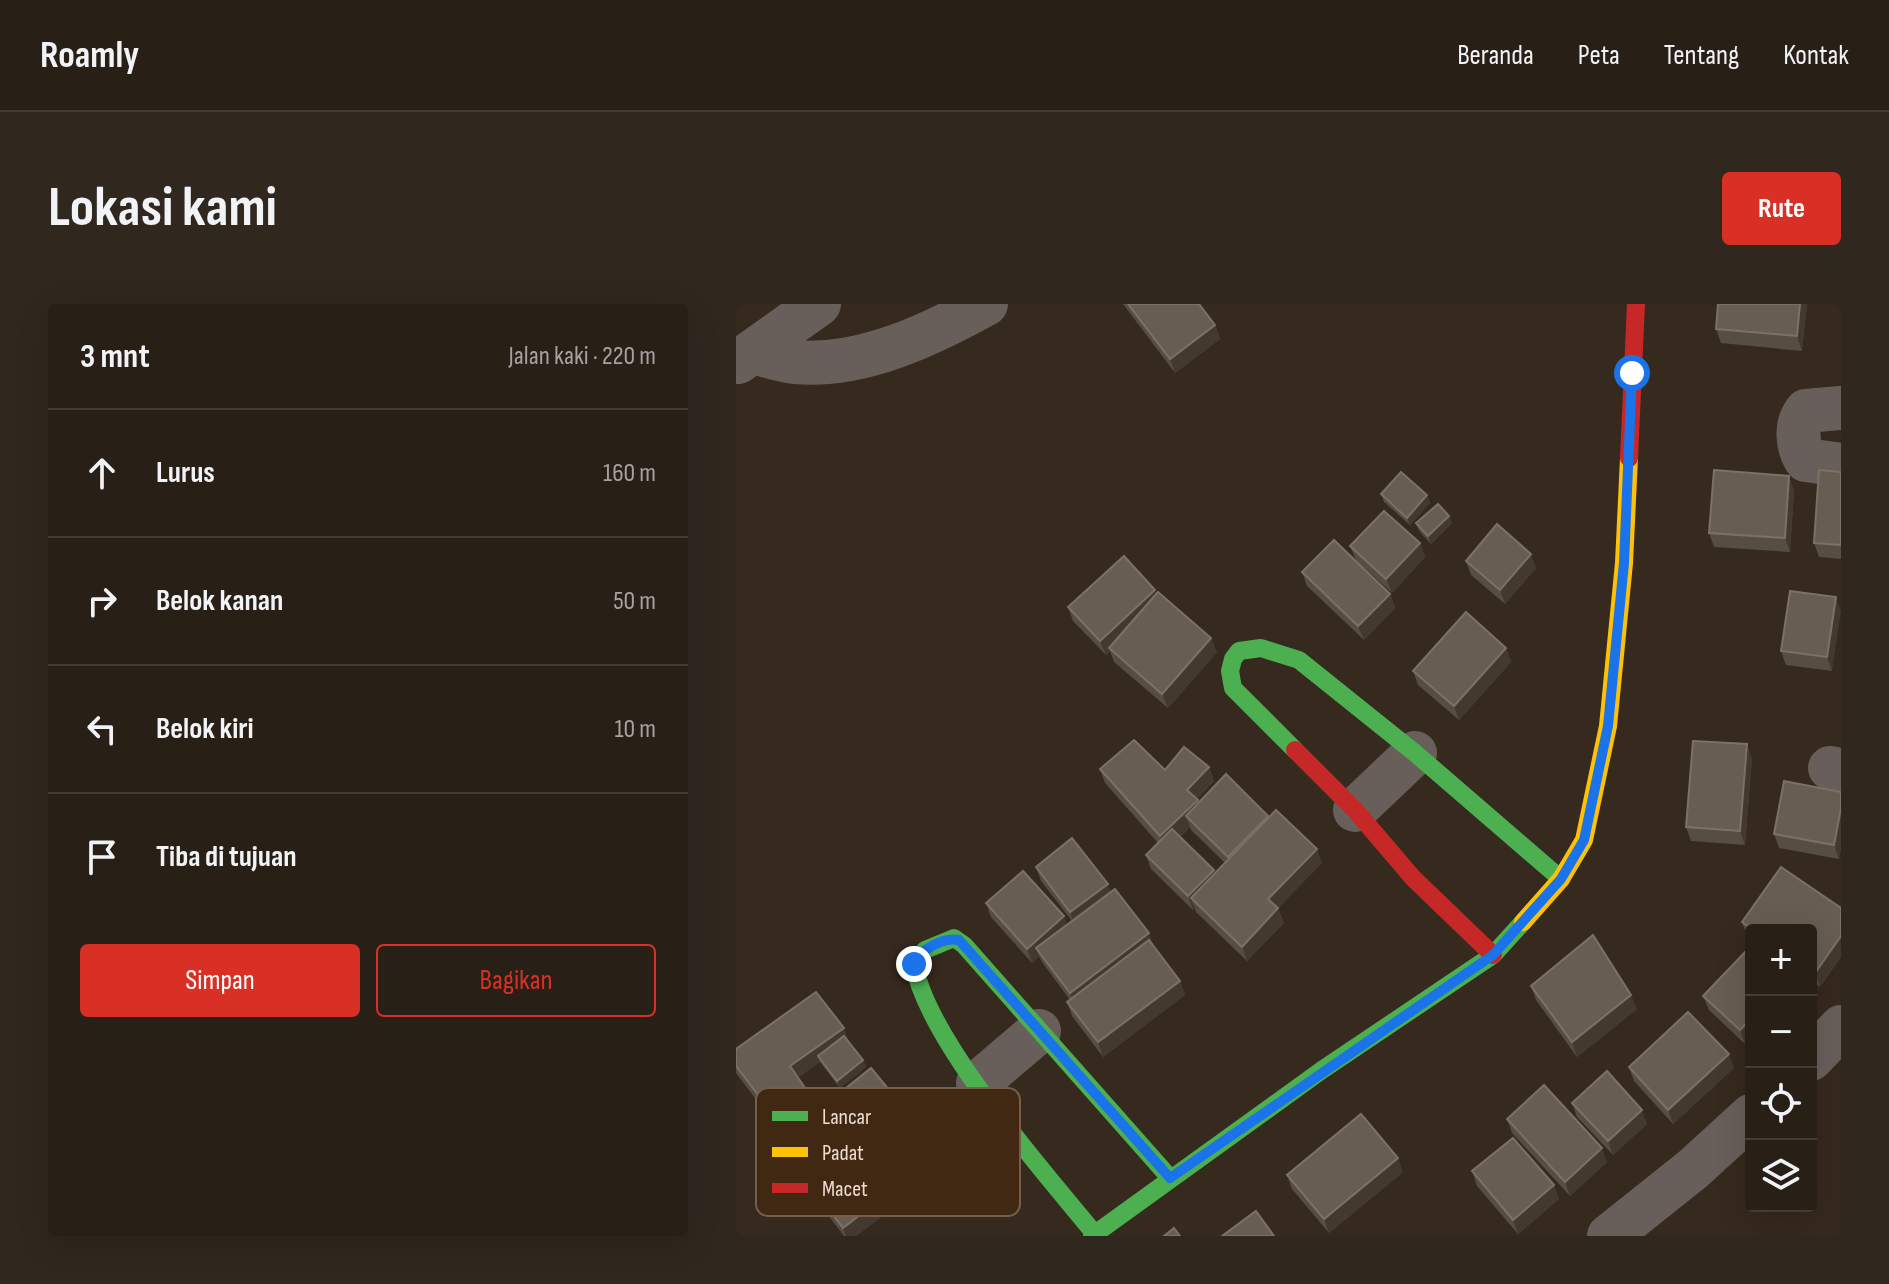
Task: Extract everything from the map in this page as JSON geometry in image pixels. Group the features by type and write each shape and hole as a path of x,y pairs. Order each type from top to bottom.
{"street":[{"path":"744,358 819,304"},
{"path":"744,358 794,362 856,358 946,327 986,304"},
{"path":"1020,1139 1093,1235 1170,1178 1493,955 1561,879 1584,840 1608,726 1624,563 1636,304"},
{"path":"1841,408 1806,411 1802,416 1799,444 1806,460 1841,465"},
{"path":"1493,955 1413,878 1355,810 1233,688 1230,666 1242,650 1268,647 1299,660 1415,753 1561,879"},
{"path":"1355,810 1415,753"},
{"path":"982,1088 951,1046 915,979 914,964 918,954 946,940 959,940 1170,1178"},
{"path":"1817,1053 1841,1027"},
{"path":"978,1083 1039,1031"},
{"path":"1609,1236 1693,1169 1745,1121"}],"building":[{"path":"1128,304 1199,304 1215,325 1170,359"},
{"path":"1718,304 1800,304 1797,336 1716,329"},
{"path":"1714,470 1789,476 1785,538 1709,533"},
{"path":"1819,470 1841,472 1841,545 1814,543"},
{"path":"1401,472 1427,495 1407,518 1381,494"},
{"path":"1438,504 1449,516 1428,536 1416,523"},
{"path":"1384,511 1420,543 1386,579 1350,546"},
{"path":"1497,524 1531,554 1500,590 1466,561"},
{"path":"1334,540 1390,594 1358,626 1302,572"},
{"path":"1124,556 1155,590 1100,641 1068,607"},
{"path":"1790,591 1836,597 1827,657 1781,651"},
{"path":"1158,592 1211,638 1162,694 1109,648"},
{"path":"1466,612 1506,648 1454,706 1413,671"},
{"path":"1134,740 1165,770 1184,747 1209,767 1187,790 1198,800 1160,836 1100,769"},
{"path":"1693,741 1747,744 1740,831 1686,827"},
{"path":"1226,774 1268,816 1228,857 1186,816"},
{"path":"1784,781 1841,792 1834,845 1774,834"},
{"path":"1276,810 1317,849 1268,899 1278,908 1242,947 1191,898"},
{"path":"1172,829 1214,870 1188,896 1146,855"},
{"path":"1072,838 1108,884 1070,912 1036,867"},
{"path":"1781,867 1841,908 1841,936 1817,970 1817,924 1742,922"},
{"path":"1023,871 1064,916 1027,949 986,903"},
{"path":"1115,889 1149,933 1070,993 1036,948"},
{"path":"1593,935 1631,995 1572,1042 1531,986"},
{"path":"1149,940 1180,981 1098,1042 1067,1002"},
{"path":"1745,952 1745,1025 1740,1030 1703,996"},
{"path":"816,992 844,1028 790,1066 805,1088 756,1088 756,1092 736,1066 736,1049"},
{"path":"1688,1012 1729,1054 1668,1110 1629,1067"},
{"path":"844,1036 863,1060 837,1081 818,1056"},
{"path":"871,1068 888,1088 846,1088"},
{"path":"1607,1071 1642,1110 1608,1141 1572,1103"},
{"path":"1544,1085 1602,1148 1565,1182 1507,1119"},
{"path":"1361,1114 1398,1158 1324,1219 1287,1175"},
{"path":"1513,1138 1554,1185 1513,1220 1472,1171"},
{"path":"1256,1211 1274,1236 1222,1236"},
{"path":"834,1216 858,1216 843,1228"},
{"path":"1174,1228 1180,1236 1164,1236"}],"traffic: fast":[{"path":"1295,750 1233,688 1230,671 1239,651 1261,648 1299,660 1415,753 1561,879"},
{"path":"1092,1236 1322,1070 1493,955 1523,922"},
{"path":"979,1088 941,1030 923,995 914,964 925,950 954,938 964,945 1170,1178"},
{"path":"1020,1142 1095,1234"}],"traffic: slow":[{"path":"1523,922 1561,879 1584,840 1608,726 1624,563 1629,458"}],"traffic: jam":[{"path":"1629,458 1636,304"},
{"path":"1295,750 1355,810 1413,878 1493,955"}],"route":[{"path":"914,964 918,954 946,940 959,940 1170,1178 1322,1070 1493,955 1561,879 1584,840 1595,797 1608,726 1624,563 1632,373"}]}
